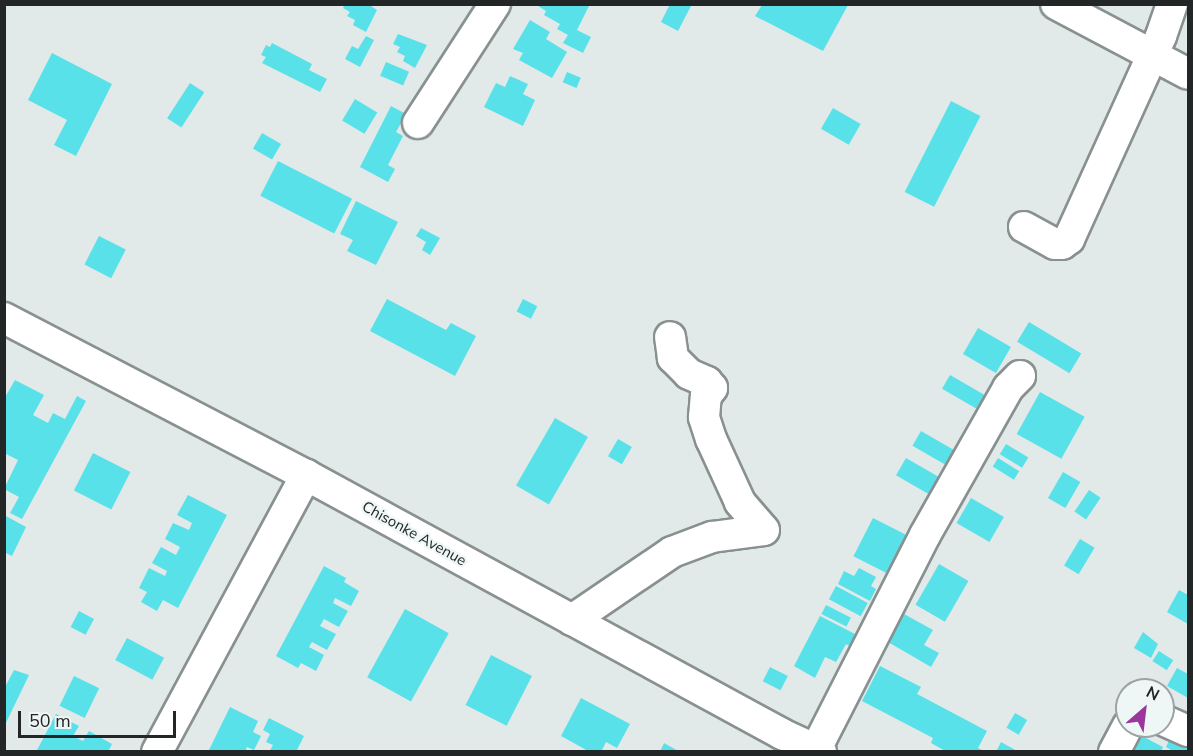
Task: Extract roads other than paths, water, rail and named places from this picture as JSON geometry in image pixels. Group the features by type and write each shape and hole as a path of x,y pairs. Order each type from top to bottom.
{"street":[{"path":"418,123 495,4"},
{"path":"1056,4 1188,74"},
{"path":"1024,227 1055,244 1062,244 1070,239 1152,55 1172,4"},
{"name":"Chisonke Avenue","path":"4,318 306,475 572,620 777,743 818,750"},
{"path":"572,620 672,552 712,537 764,530 740,502 711,439 704,417 706,396 712,388 707,382 689,374 673,358 670,337"},
{"path":"818,750 925,535 1008,388 1020,376"},
{"path":"157,752 306,475"},
{"path":"1114,752 1122,738"}]}
